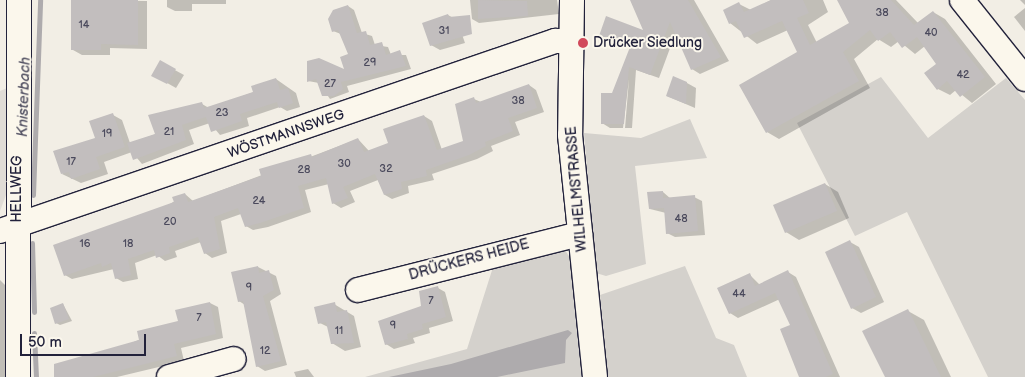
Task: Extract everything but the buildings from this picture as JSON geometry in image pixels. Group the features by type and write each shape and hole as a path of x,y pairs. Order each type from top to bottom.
{"street":[{"name":"HELLWEG","path":"18,377 8,228 19,0"},
{"name":"WILHELMSTRASSE","path":"572,0 570,135 594,377"},
{"path":"962,0 1025,79"},
{"name":"WÖSTMANNSWEG","path":"8,228 555,41 572,41"},
{"name":"DRÜCKERS HEIDE","path":"358,290 580,234"},
{"path":"170,377 234,359"}],"shaded area":[{"path":"881,77 928,138 1006,78 1025,100 1025,377 988,377 907,212 855,236 797,123"},
{"path":"7,88 6,195 0,211 0,91"},
{"path":"690,119 707,158 635,166 646,264 606,276 596,273 584,133 641,138"},
{"path":"565,250 570,258 584,377 365,377 467,349 494,264"},
{"path":"685,266 716,338 734,345 747,377 608,377 600,295"},
{"path":"568,330 572,333 566,340 565,363 497,377 389,377 451,364"}],"waterway":[{"name":"Knisterbach","path":"33,195 40,0"},
{"name":"Knisterbach","path":"32,243 34,312"},
{"name":"Knisterbach","path":"34,333 36,377"}],"place":[{"name":"Drücker Siedlung","path":"583,43"}]}
